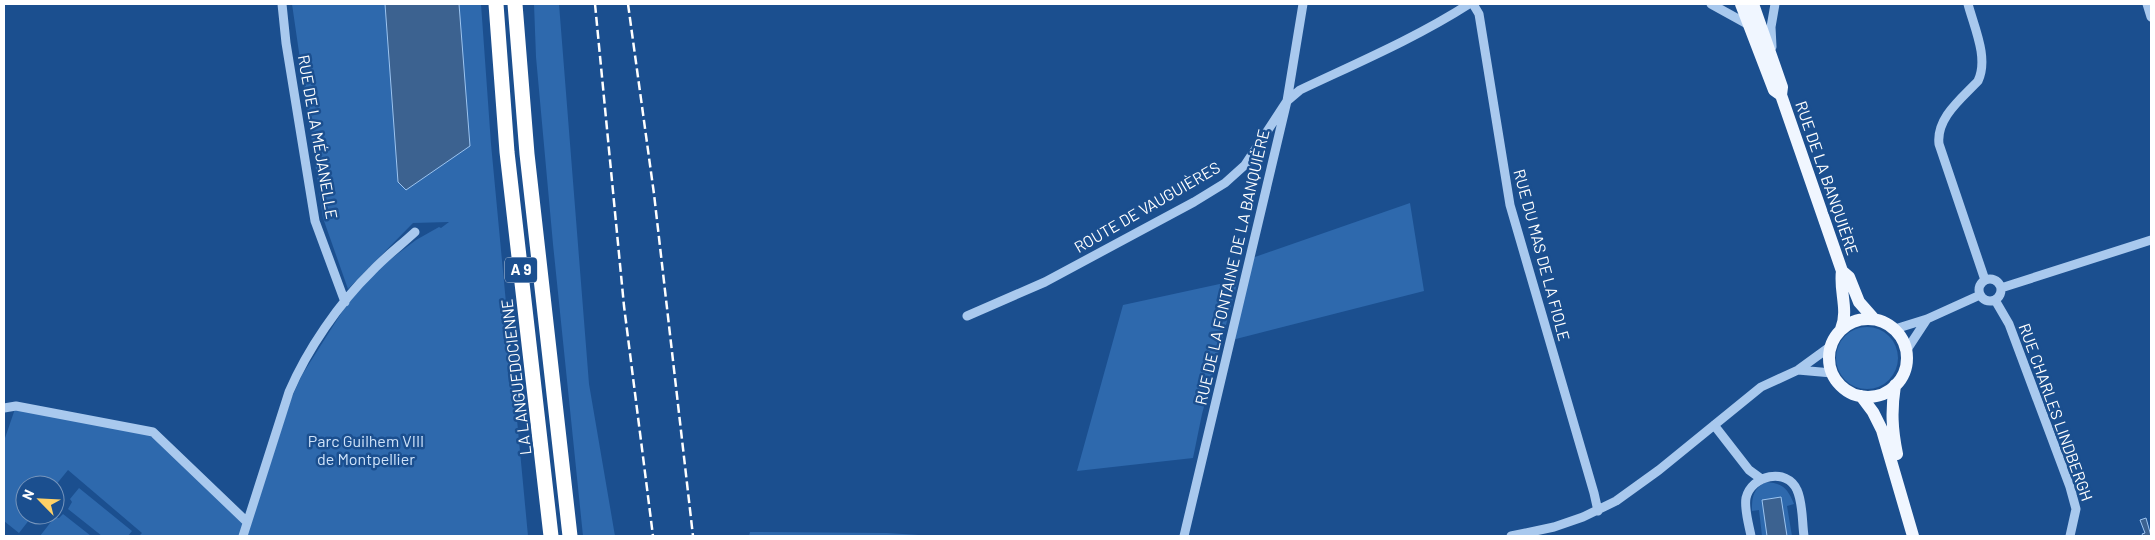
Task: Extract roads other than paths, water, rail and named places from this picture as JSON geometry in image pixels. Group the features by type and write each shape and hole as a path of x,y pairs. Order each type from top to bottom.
{"highway":[{"name":"LA LANGUEDOCIENNE","path":"496,4 507,152 551,536"},
{"name":"A 9","path":"515,4 525,136 570,536"}],"main road":[{"name":"RUE DE LA BANQUIÈRE","path":"1741,4 1774,90 1781,95"},
{"name":"RUE DE LA BANQUIÈRE","path":"1754,4 1782,86 1781,95 1842,272 1840,281 1845,312 1841,329"},
{"name":"RUE DE LA BANQUIÈRE","path":"1842,272 1849,277 1859,302 1874,319"},
{"path":"1874,319 1885,322 1895,329 1902,339 1906,351 1905,370 1895,385 1885,393 1874,396 1861,396 1849,392 1839,384 1829,364 1830,346 1841,329 1857,320 1874,319"},
{"path":"1895,385 1892,416 1900,472 1898,482"},
{"path":"1861,396 1873,412 1882,430 1913,536"}],"street":[{"name":"RUE DE LA MÉJANELLE","path":"282,4 286,43 315,221 344,302"},
{"name":"RUE DE LA FONTAINE DE LA BANQUIÈRE","path":"1184,536 1287,101 1304,4"},
{"name":"ROUTE DE VAUGUIÈRES","path":"968,316 1045,282 1194,202 1225,182 1245,165 1287,101 1300,90 1445,20 1469,4"},
{"name":"RUE DU MAS DE LA FIOLE","path":"1473,4 1479,14 1510,205 1598,511"},
{"path":"1711,4 1749,25"},
{"path":"1771,52 1773,49 1770,27 1775,4"},
{"path":"1968,4 1982,58 1981,74 1978,81 1942,123 1938,134 1939,144 1985,280"},
{"path":"2147,4 2151,17"},
{"path":"243,536 289,392 297,374 344,302 372,271 415,232"},
{"path":"2001,288 2151,240"},
{"path":"1985,280 1995,280 2001,288 2000,294 1995,300 1985,300 1980,295 1979,288 1985,280"},
{"path":"1895,329 1927,318 1980,295"},
{"name":"RUE CHARLES LINDBERGH","path":"1995,300 2009,324 2070,487 2076,509 2070,536"},
{"path":"1906,351 1927,318"},
{"path":"1511,536 1554,527 1598,511 1629,492 1760,387 1798,370 1830,346"},
{"path":"1798,370 1832,373"},
{"path":"4,408 16,406 153,432 248,522"},
{"path":"1714,425 1749,470 1760,478"},
{"path":"1751,536 1746,499 1750,489 1760,478 1768,476 1780,477 1797,490 1804,536"}],"railway":[{"path":"595,4 624,306 653,536"},
{"path":"628,4 654,194 693,536"}],"park label":[{"name":"Parc Guilhem VIII de Montpellier","path":"366,450"}]}
